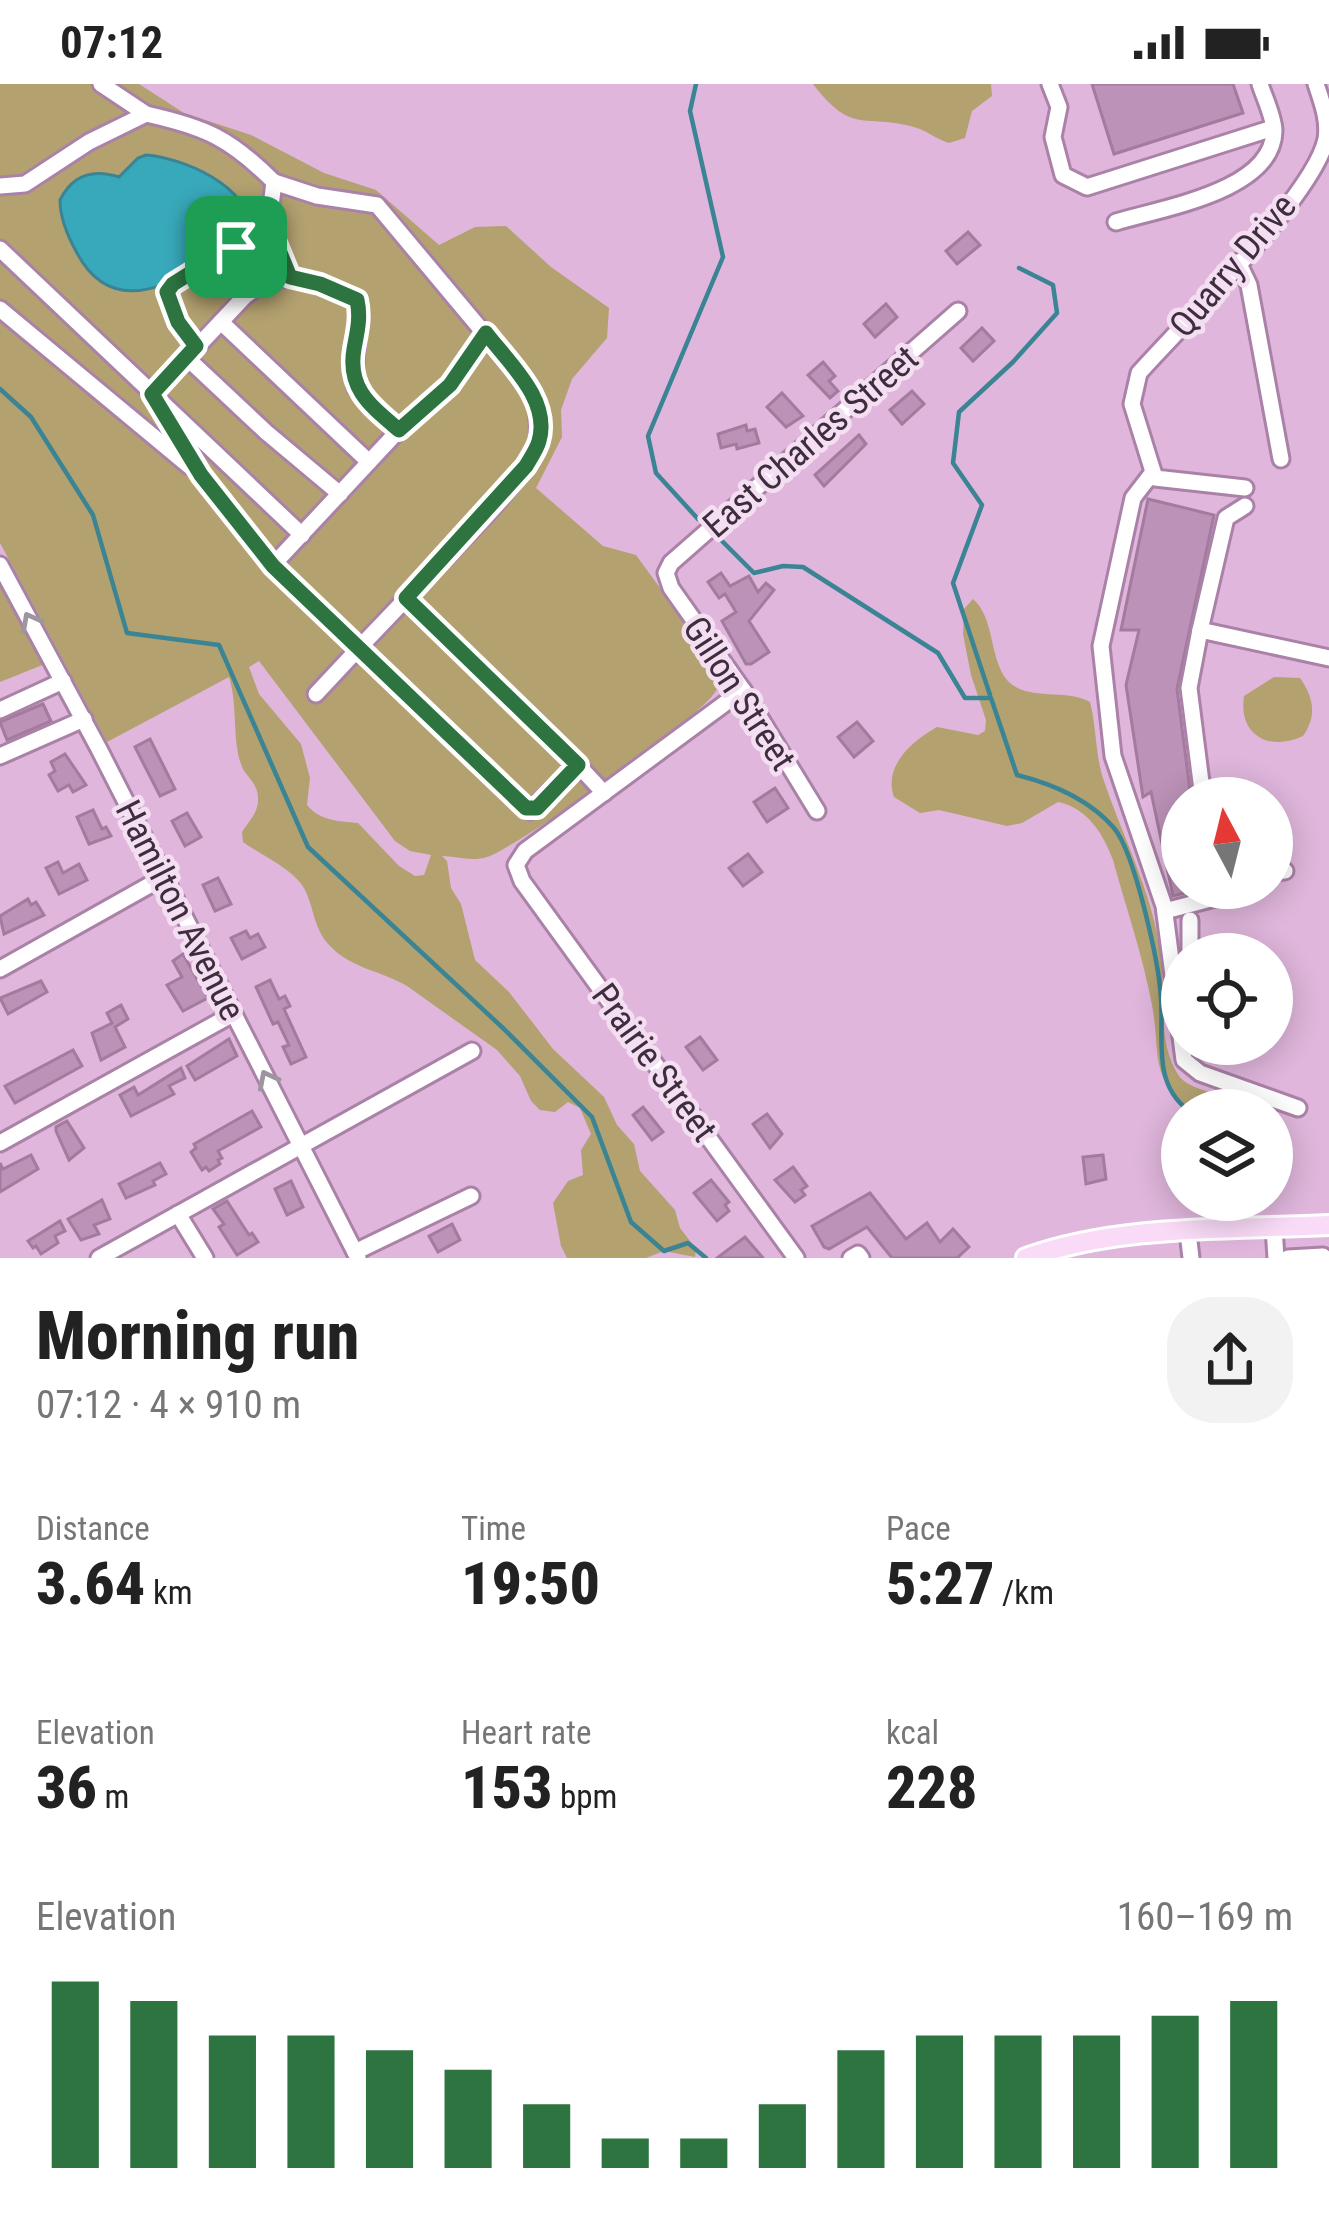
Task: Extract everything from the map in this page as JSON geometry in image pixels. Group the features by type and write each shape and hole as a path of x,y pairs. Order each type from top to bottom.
{"main road":[{"path":"1026,1258 1102,1239 1329,1225"}],"street":[{"path":"101,84 146,114 212,131 242,149 274,182 317,196 377,206 486,333 530,388 537,405 539,441 526,466 489,512 316,694"},
{"path":"1051,84 1059,107 1053,137 1063,175 1087,187 1273,128"},
{"path":"1116,222 1236,185 1262,163 1273,128 1260,84"},
{"name":"Quarry Drive","path":"1153,472 1132,404 1139,374 1325,160 1328,124 1316,84"},
{"path":"0,186 25,184 89,142 146,114"},
{"path":"274,182 264,227 167,292 191,351 266,432 340,494"},
{"path":"264,227 274,238 290,277"},
{"path":"0,249 302,535"},
{"path":"1238,262 1249,285 1281,459"},
{"path":"152,394 261,285 290,277 357,300 356,388 399,430"},
{"path":"0,309 201,475"},
{"name":"East Charles Street","path":"666,574 671,563 958,311"},
{"path":"221,322 369,462"},
{"path":"273,566 399,430 450,385 486,333"},
{"path":"152,394 201,475 273,566 530,811 578,765"},
{"path":"1153,472 1155,478 1245,488"},
{"path":"1153,472 1133,498 1101,646 1114,756 1165,911 1184,1060 1200,1073 1298,1108"},
{"path":"1200,777 1189,688 1226,518 1245,506"},
{"name":"Hamilton Avenue","path":"0,565 84,719 357,1255"},
{"name":"Gillon Street","path":"666,574 670,588 743,690 817,811"},
{"path":"406,598 604,793 743,690"},
{"path":"1200,630 1329,658"},
{"path":"0,710 63,682"},
{"path":"0,756 84,719"},
{"name":"Prairie Street","path":"604,793 525,851 517,864 522,881 796,1258"},
{"path":"0,969 164,877"},
{"path":"1165,911 1173,909"},
{"path":"1190,920 1190,933"},
{"path":"0,1143 233,1014"},
{"path":"99,1258 472,1051"},
{"path":"357,1255 471,1196"},
{"path":"178,1214 205,1258"},
{"path":"1274,1228 1276,1258"},
{"path":"1188,1232 1191,1258"},
{"path":"851,1258 858,1254 861,1258"},
{"path":"1288,1258 1323,1256"}],"shaded area":[{"path":"0,84 139,84 184,113 251,135 324,173 376,190 439,245 475,227 506,226 551,267 609,308 607,338 572,379 561,410 562,437 536,488 603,546 636,555 714,662 717,689 706,703 610,779 505,848 487,857 442,856 475,960 509,992 553,1049 604,1097 617,1125 634,1144 640,1171 675,1210 680,1228 696,1249 695,1257 664,1251 646,1258 567,1258 553,1203 568,1181 583,1175 581,1150 591,1134 580,1108 568,1102 555,1112 540,1110 497,1050 407,986 358,965 331,947 299,881 243,842 242,832 258,798 238,754 229,677 107,742 0,543","holes":["259,661 395,841 410,851 431,855 424,875 415,876 399,866 358,823 324,817 307,805 310,778 301,744 259,694 249,667"]},
{"path":"813,84 991,84 992,96 972,111 965,138 949,143 914,127 849,117"},
{"path":"0,581 45,664 0,682"},
{"path":"973,599 980,607 1001,671 1015,687 1090,702 1102,774 1140,874 1159,944 1161,1065 1173,1065 1185,1082 1201,1089 1169,1089 1165,1082 1158,1059 1148,987 1113,860 1086,816 1058,802 1022,823 1007,826 939,810 920,813 894,797 896,765 918,739 937,727 978,735 985,731 963,634 964,609"},
{"path":"1274,677 1300,678 1308,693 1312,714 1303,736 1268,741 1258,737 1246,721 1244,696"}],"water":[{"path":"146,155 211,176 238,199 250,228 209,260 162,285 138,291 115,288 95,276 77,253 65,228 60,200 78,179 93,174 119,177"}],"building":[{"path":"1092,84 1233,84 1243,113 1114,154"},
{"path":"968,232 980,245 957,264 946,251"},
{"path":"886,304 897,317 875,337 864,324"},
{"path":"982,328 994,341 973,361 961,348"},
{"path":"823,362 835,376 829,381 838,391 830,398 808,375"},
{"path":"912,391 924,404 902,424 890,410"},
{"path":"782,393 803,416 786,427 767,407"},
{"path":"746,425 747,431 755,429 759,443 721,448 718,434"},
{"path":"859,435 866,444 824,486 815,475"},
{"path":"1148,499 1214,515 1177,689 1188,777 1161,777 1161,839 1151,792 1143,797 1126,685 1139,630 1121,630"},
{"path":"721,573 730,586 749,576 758,592 766,583 774,590 749,621 769,652 751,664 746,664 722,621 736,612 725,594 719,598 708,582"},
{"path":"43,704 51,721 7,740 0,722"},
{"path":"857,722 873,741 854,757 838,737"},
{"path":"150,739 175,789 160,796 135,747"},
{"path":"65,754 86,785 73,792 69,785 58,791 49,775 55,771 51,762"},
{"path":"775,788 788,808 767,822 754,802"},
{"path":"93,810 111,836 89,844 77,817"},
{"path":"187,813 201,837 185,846 172,821"},
{"path":"748,854 762,872 743,886 729,868"},
{"path":"58,862 63,873 79,864 87,880 59,894 46,868"},
{"path":"218,878 231,904 215,911 203,885"},
{"path":"28,899 44,915 4,934 0,916"},
{"path":"246,931 250,938 258,934 265,947 242,959 231,938"},
{"path":"183,954 208,998 183,1011 167,985 182,977 173,961"},
{"path":"270,980 279,999 285,996 290,1006 284,1009 306,1057 291,1064 283,1047 289,1045 256,987"},
{"path":"41,981 47,992 8,1014 0,998"},
{"path":"121,1005 128,1019 115,1027 125,1047 101,1060 92,1033 112,1023 107,1013"},
{"path":"700,1037 717,1060 703,1070 686,1047"},
{"path":"229,1039 237,1056 195,1080 187,1066"},
{"path":"73,1050 82,1066 15,1103 5,1086"},
{"path":"181,1068 185,1078 169,1086 174,1094 131,1116 120,1095 134,1087 138,1095"},
{"path":"643,1107 663,1132 652,1140 633,1115"},
{"path":"252,1111 261,1127 218,1151 220,1164 202,1170 191,1152 194,1144"},
{"path":"767,1114 782,1134 770,1148 753,1124"},
{"path":"67,1121 84,1148 69,1160 56,1131"},
{"path":"31,1155 38,1169 0,1192 0,1163 3,1169"},
{"path":"1103,1155 1106,1179 1086,1184 1083,1157"},
{"path":"160,1163 166,1174 153,1181 155,1185 126,1198 119,1184"},
{"path":"793,1167 807,1186 801,1190 805,1195 795,1202 775,1180"},
{"path":"711,1180 729,1202 725,1205 729,1211 717,1221 694,1193"},
{"path":"291,1181 303,1207 287,1215 275,1189"},
{"path":"870,1193 906,1239 927,1223 940,1242 953,1229 969,1247 957,1258 892,1258 867,1227 829,1249 824,1247 812,1226"},
{"path":"102,1200 110,1219 94,1225 99,1234 81,1240 68,1219"},
{"path":"227,1201 258,1242 237,1255 213,1209"},
{"path":"60,1221 65,1231 55,1236 58,1243 41,1254 33,1248 28,1241"},
{"path":"452,1224 460,1240 438,1252 429,1236"},
{"path":"745,1237 763,1258 717,1258"}],"waterway":[{"path":"696,84 690,111 723,257 648,436 656,473 698,519"},
{"path":"990,695 953,583 982,505 953,463 959,412 1057,313 1053,285 1019,268"},
{"path":"0,389 31,417 93,515 127,633 219,645 308,847 592,1117 631,1222 664,1251 688,1243 706,1258"},
{"path":"715,534 754,573 803,567 938,653 965,698 991,698 1017,775 1070,794 1114,828 1130,860 1151,936 1161,998 1164,1073 1170,1089"}],"route":[{"path":"264,227 274,238 290,277 357,300 356,388 399,430 450,385 486,333 530,388 540,422 539,441 526,466 406,598 578,765 537,808 526,808 273,566 201,475 152,394 196,346 178,322 167,292 236,247 264,227"}]}
